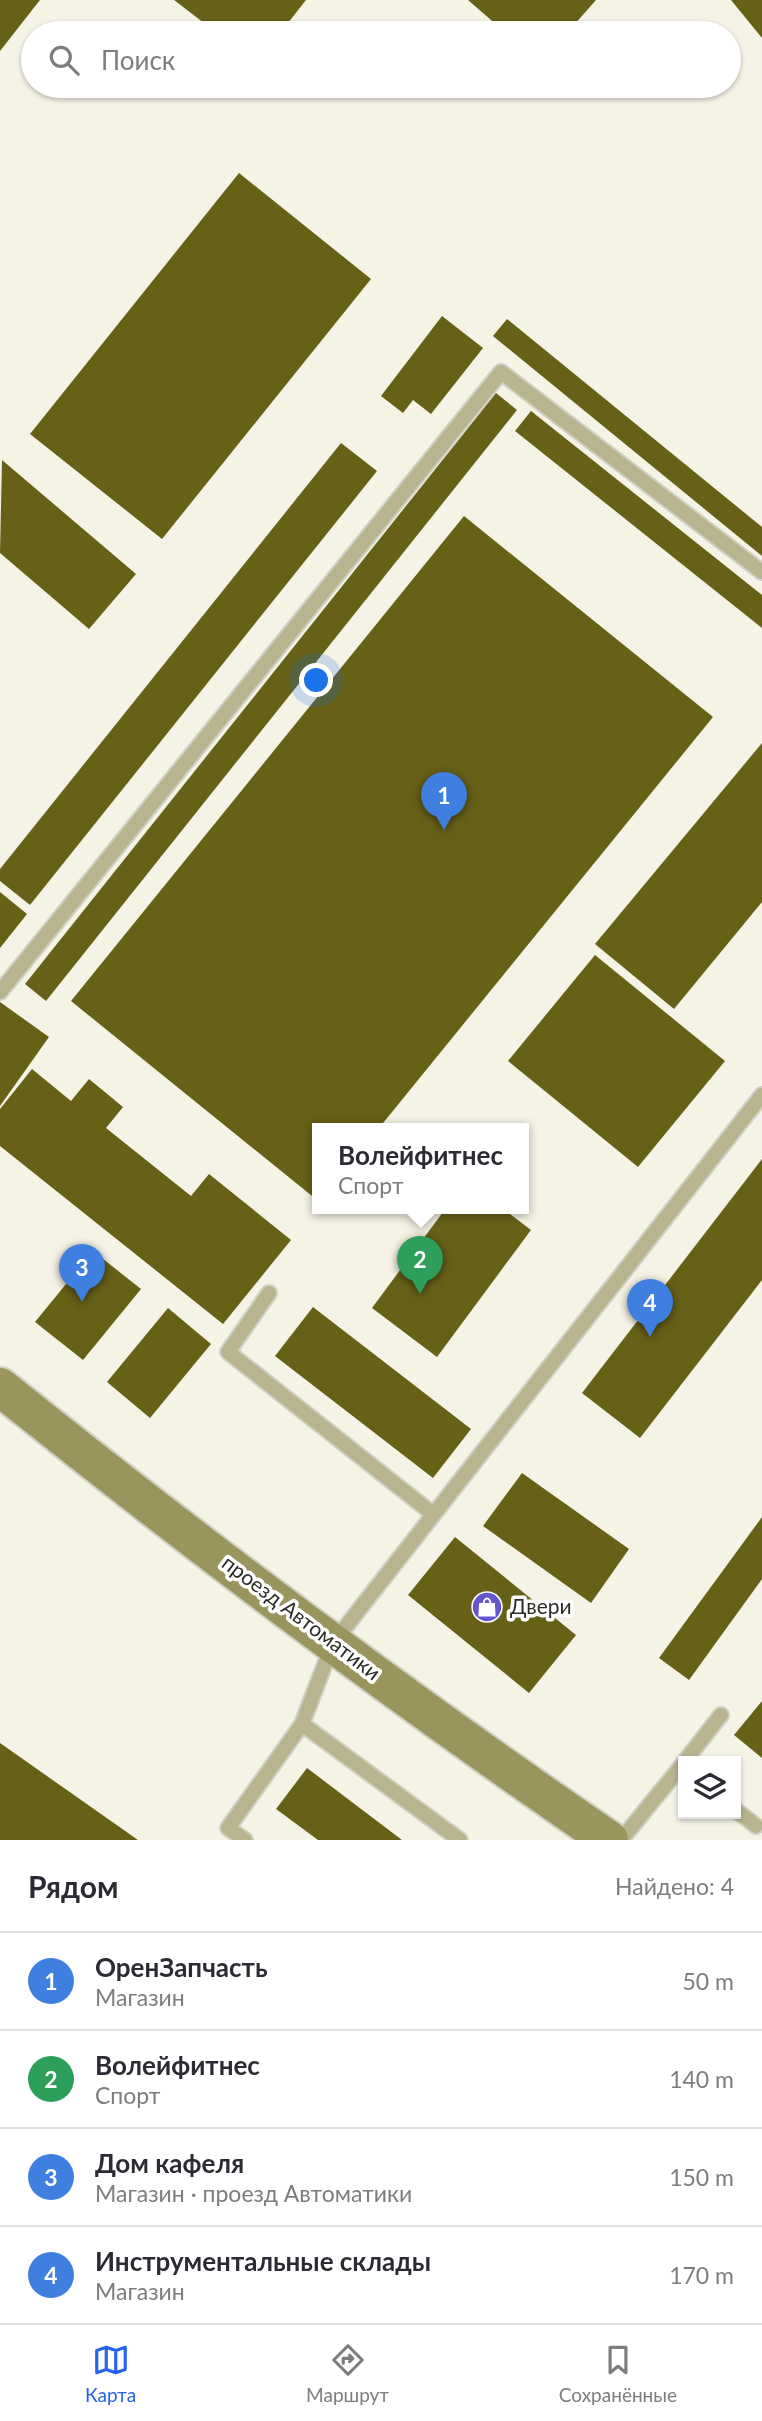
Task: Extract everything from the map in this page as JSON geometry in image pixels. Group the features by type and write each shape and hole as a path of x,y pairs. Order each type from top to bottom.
{"main road":[{"name":"проезд Автоматики","path":"0,1387 121,1484 333,1643 502,1767 609,1840"}],"lane":[{"path":"0,992 500,372 762,572"},
{"path":"244,1840 228,1828 302,1724 333,1643 762,1095"},
{"path":"269,1293 228,1352 433,1514"},
{"path":"690,1756 721,1715"},
{"path":"302,1724 460,1840"},
{"path":"621,1840 678,1771"},
{"path":"741,1814 756,1826"}],"building":[{"path":"0,0 40,0 21,21 0,51"},
{"path":"174,0 306,0 289,21 201,21"},
{"path":"468,0 596,0 578,21 492,21"},
{"path":"731,0 762,0 762,38"},
{"path":"239,173 371,279 162,539 30,434"},
{"path":"442,316 483,348 431,414 413,400 403,413 381,396"},
{"path":"507,319 762,527 762,556 493,336"},
{"path":"496,393 517,410 46,1001 25,984"},
{"path":"531,411 762,595 762,628 515,431"},
{"path":"341,443 377,471 30,905 0,881 0,869"},
{"path":"2,460 136,574 89,629 0,553"},
{"path":"464,516 713,717 383,1123 312,1123 312,1196 71,1001"},
{"path":"762,743 762,902 674,1009 595,944"},
{"path":"0,892 27,914 0,948"},
{"path":"595,955 725,1061 638,1167 508,1061"},
{"path":"0,1002 49,1037 0,1106"},
{"path":"32,1069 71,1101 89,1079 123,1107 106,1128 191,1196 209,1174 291,1240 223,1324 0,1146 0,1109"},
{"path":"762,1159 762,1280 640,1438 582,1393"},
{"path":"442,1214 510,1214 531,1230 437,1357 372,1308"},
{"path":"93,1251 141,1289 83,1360 35,1322"},
{"path":"313,1307 471,1429 433,1478 275,1356"},
{"path":"168,1308 211,1344 150,1418 107,1382"},
{"path":"522,1473 629,1549 591,1603 483,1526"},
{"path":"762,1517 762,1579 689,1680 659,1658"},
{"path":"455,1537 576,1635 529,1693 408,1595"},
{"path":"762,1701 762,1758 734,1735"},
{"path":"0,1743 138,1840 0,1840"},
{"path":"307,1768 402,1840 318,1840 276,1809"}],"place":[{"name":"ОренЗапчасть","path":"444,830"},
{"name":"Волейфитнес","path":"420,1294"},
{"name":"Дом кафеля","path":"82,1302"},
{"name":"Инструментальные склады","path":"650,1337"},
{"name":"Двери","path":"487,1607"}]}
